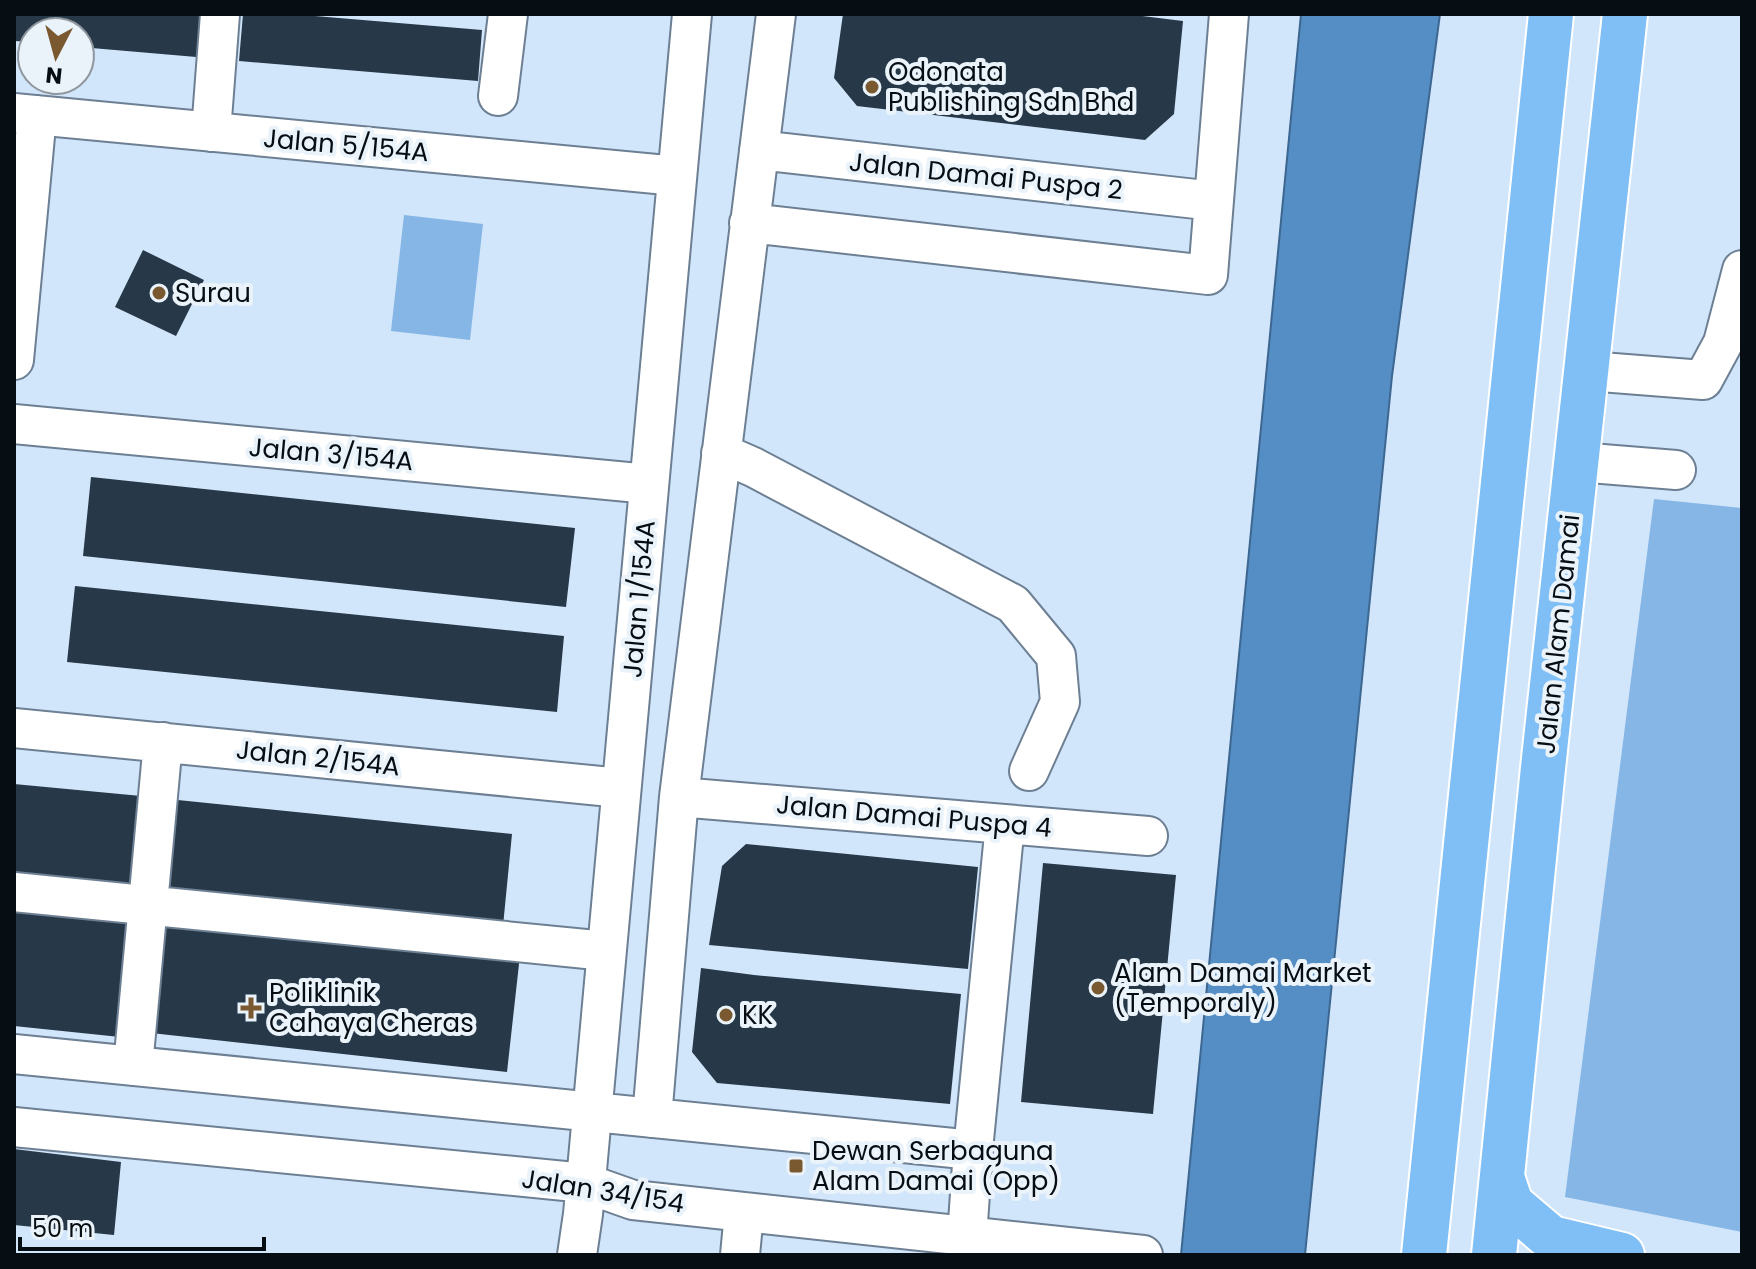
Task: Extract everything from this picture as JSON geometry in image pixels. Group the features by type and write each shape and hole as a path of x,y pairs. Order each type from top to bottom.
{"main road":[{"path":"1424,1255 1551,14"},
{"name":"Jalan Alam Damai","path":"1494,1255 1625,14"},
{"path":"1502,1177 1511,1204 1551,1238 1622,1255"}],"street":[{"path":"211,132 220,14"},
{"path":"498,96 508,14"},
{"name":"Jalan 1/154A","path":"577,1255 692,14"},
{"path":"652,1118 679,797 776,14"},
{"path":"749,223 1208,275 1229,14"},
{"path":"14,360 26,114"},
{"name":"Jalan 5/154A","path":"26,114 677,176"},
{"name":"Jalan Damai Puspa 2","path":"759,150 1214,201"},
{"path":"1588,371 1703,380 1723,343 1742,270"},
{"name":"Jalan 3/154A","path":"14,424 649,484"},
{"path":"721,453 1013,604 1056,656 1060,702 1029,771"},
{"path":"1578,462 1676,470"},
{"name":"Jalan 2/154A","path":"14,728 621,788"},
{"path":"133,1066 163,742"},
{"name":"Jalan Damai Puspa 4","path":"679,797 1148,836"},
{"path":"967,1237 1005,824"},
{"path":"14,892 606,951"},
{"path":"14,1054 973,1150"},
{"name":"Jalan 34/154","path":"14,1127 585,1183 633,1200 1143,1255"},
{"path":"740,1255 744,1213"}],"shaded area":[{"path":"1301,14 1440,14 1392,376 1305,1255 1181,1255"},
{"path":"404,215 483,224 470,340 391,331"},
{"path":"1654,499 1742,508 1742,1232 1565,1197"}],"building":[{"path":"14,14 213,14 208,58 96,48 96,16 16,16 14,41"},
{"path":"243,14 315,16 482,30 478,81 239,61"},
{"path":"843,14 1126,14 1183,21 1174,114 1145,140 857,106 834,78"},
{"name":"Surau","path":"143,250 204,280 176,336 115,307"},
{"path":"91,477 575,528 566,607 83,556"},
{"path":"75,586 564,636 557,712 67,662"},
{"path":"14,784 141,796 132,886 14,873"},
{"path":"168,799 512,834 503,926 158,891"},
{"path":"746,844 978,867 968,969 709,945 722,866"},
{"name":"Alam Damai Market (Temporaly)","path":"1043,863 1176,875 1153,1114 1021,1102"},
{"path":"14,907 133,919 120,1037 14,1026"},
{"path":"164,916 520,955 507,1072 151,1033"},
{"path":"701,968 961,994 950,1104 717,1083 692,1052"},
{"path":"14,1149 121,1162 114,1235 14,1225"}],"place":[{"name":"Odonata Publishing Sdn Bhd","path":"872,87"},
{"name":"Surau","path":"159,293"},
{"name":"Alam Damai Market (Temporaly)","path":"1098,988"},
{"name":"Poliklinik Cahaya Cheras","path":"251,1008"},
{"name":"KK","path":"726,1015"},
{"name":"Dewan Serbaguna Alam Damai (Opp)","path":"796,1166"}]}
